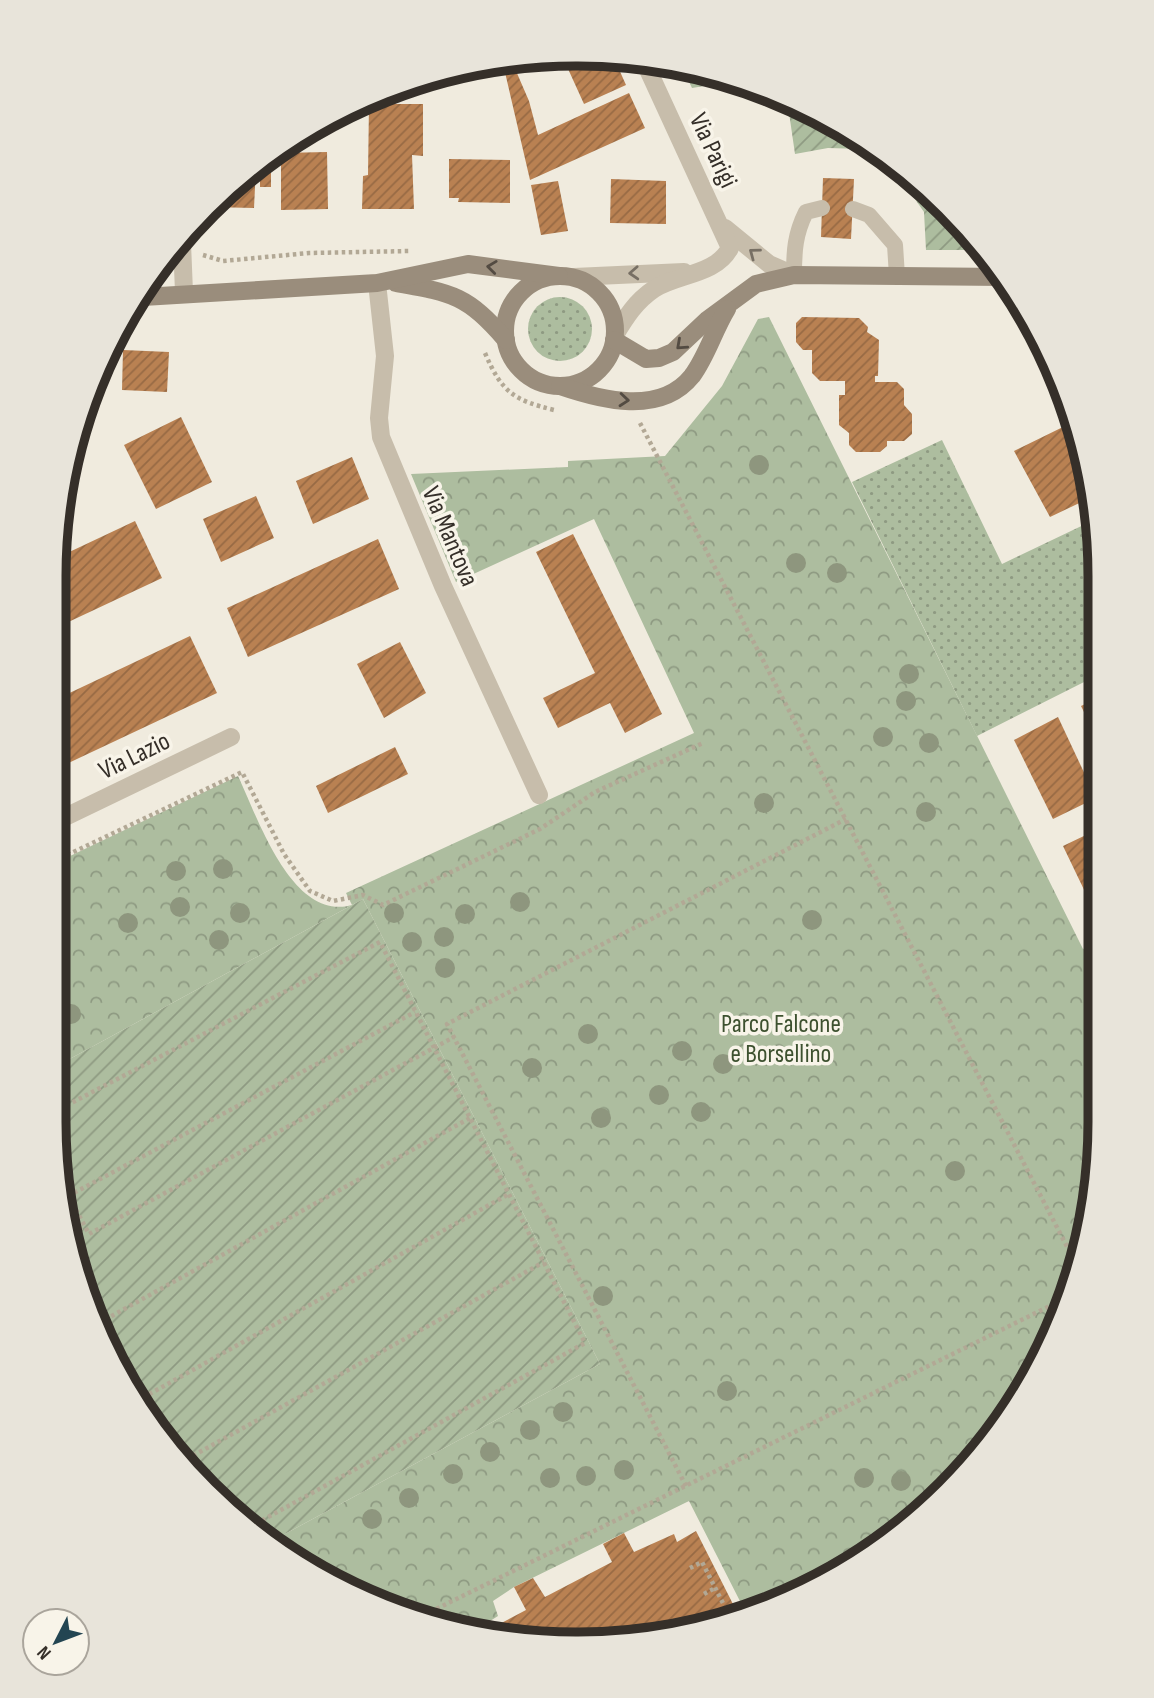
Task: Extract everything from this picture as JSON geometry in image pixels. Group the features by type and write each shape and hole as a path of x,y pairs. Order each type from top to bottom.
{"main road":[{"path":"151,296 184,292 382,283 468,264 567,276 590,284 604,298 612,312 615,337 607,360 595,373 576,383 557,385"},
{"path":"615,337 646,359 659,358 673,352 733,300 756,284 794,275 990,277"},
{"path":"506,340 508,313 519,294 538,281 567,276"},
{"path":"382,283 442,291 466,300 506,340 513,358 523,371 536,380 583,394 639,402 660,398 678,389 701,361 733,300"}],"street":[{"name":"Via Parigi","path":"615,337 631,309 655,289 714,265 730,248 649,72"},
{"name":"Via Parigi","path":"719,222 769,264 794,275"},
{"path":"181,255 184,292"},
{"name":"Via Parigi","path":"567,276 694,272"},
{"name":"Via Mantova","path":"382,283 385,356 379,418 381,437 443,586 539,795"},
{"name":"Via Lazio","path":"66,817 231,737"}],"lane":[{"path":"794,275 794,247 799,226 806,212 822,208"},
{"path":"853,209 869,215 895,245 897,276"}],"path":[{"path":"480,341 500,383 518,401 567,414"},
{"path":"628,420 639,420 1070,1253"},
{"path":"66,849 69,854 242,772 288,862 310,891 333,901 363,895 383,905 540,829 595,792 703,743"},
{"path":"686,1486 447,1024 846,819"},
{"path":"66,1106 380,942 585,1343 260,1521"},
{"path":"71,1191 415,1012"},
{"path":"74,1205 89,1234 454,1037"},
{"path":"106,1319 470,1118"},
{"path":"147,1395 509,1194"},
{"path":"78,1230 85,1226"},
{"path":"192,1456 544,1262"},
{"path":"433,1610 1053,1304"},
{"path":"690,1568 702,1562 726,1609"},
{"path":"704,1594 716,1588"}],"green space":[{"path":"688,79 712,85 692,88"},
{"path":"789,113 854,149 828,148 795,154"},
{"path":"886,171 914,193 969,250 926,250 924,212 910,192"},
{"path":"560,297 578,303 586,311 592,329 586,347 578,355 560,361 542,355 534,347 528,329 534,311 542,303"},
{"name":"Parco Falcone e Borsellino","path":"769,317 1083,949 1088,947 1088,1121 1083,1188 1070,1253 1049,1316 1019,1376 982,1432 961,1458 914,1505 888,1526 832,1563 772,1593 741,1604 689,1501 514,1587 493,1601 498,1616 486,1623 445,1614 382,1593 322,1563 281,1536 600,1364 363,899 352,905 346,893 694,733 594,519 456,582 411,474 568,467 568,461 665,456 722,386 758,319"},
{"path":"942,440 1002,564 1084,525 1088,577 1088,680 977,736 852,482"},
{"path":"238,776 280,863 295,883 312,898 331,906 352,905 66,1061 66,853 68,857"},
{"path":"363,899 600,1364 281,1536 240,1505 216,1482 172,1432 135,1376 105,1316 76,1221 68,1154 66,1061"}],"building":[{"path":"567,67 619,69 626,85 584,104"},
{"path":"516,70 529,101 538,135 629,93 645,128 530,180 505,72"},
{"path":"385,104 423,104 423,156 412,155 414,209 362,209 363,176 368,175 369,111"},
{"path":"327,152 328,209 281,210 281,161 293,153"},
{"path":"449,159 510,160 510,203 458,202 459,198 449,198"},
{"path":"271,168 271,187 260,187 260,177"},
{"path":"823,178 854,179 851,239 821,237"},
{"path":"611,179 666,181 666,224 610,223"},
{"path":"255,181 254,208 225,207"},
{"path":"558,181 568,231 541,235 531,185"},
{"path":"802,317 859,318 868,327 867,332 879,340 878,376 875,376 875,382 897,382 904,389 904,405 912,414 912,434 904,441 887,441 887,446 880,452 856,452 849,445 849,433 839,425 839,395 845,395 845,381 820,381 812,373 812,350 803,350 796,342 796,323"},
{"path":"123,350 169,352 167,392 122,390"},
{"path":"181,417 212,482 156,509 124,445"},
{"path":"1064,426 1082,502 1050,517 1014,451"},
{"path":"352,457 369,499 313,524 296,481"},
{"path":"256,496 274,538 221,562 203,519"},
{"path":"135,521 162,578 66,623 67,553"},
{"path":"573,534 662,714 625,733 610,703 558,728 543,698 595,673 536,552"},
{"path":"378,539 399,589 248,657 227,608"},
{"path":"190,636 217,693 66,764 66,695"},
{"path":"400,642 426,693 384,718 357,664"},
{"path":"1088,703 1088,720 1081,706"},
{"path":"1058,717 1088,781 1088,802 1053,819 1014,740"},
{"path":"395,747 408,774 328,813 316,786"},
{"path":"1088,834 1087,896 1063,846"},
{"path":"696,1531 734,1606 677,1622 610,1630 577,1632 497,1625 526,1610 514,1587 533,1578 545,1597 612,1562 603,1544 624,1533 634,1552 674,1534 677,1542"}]}
